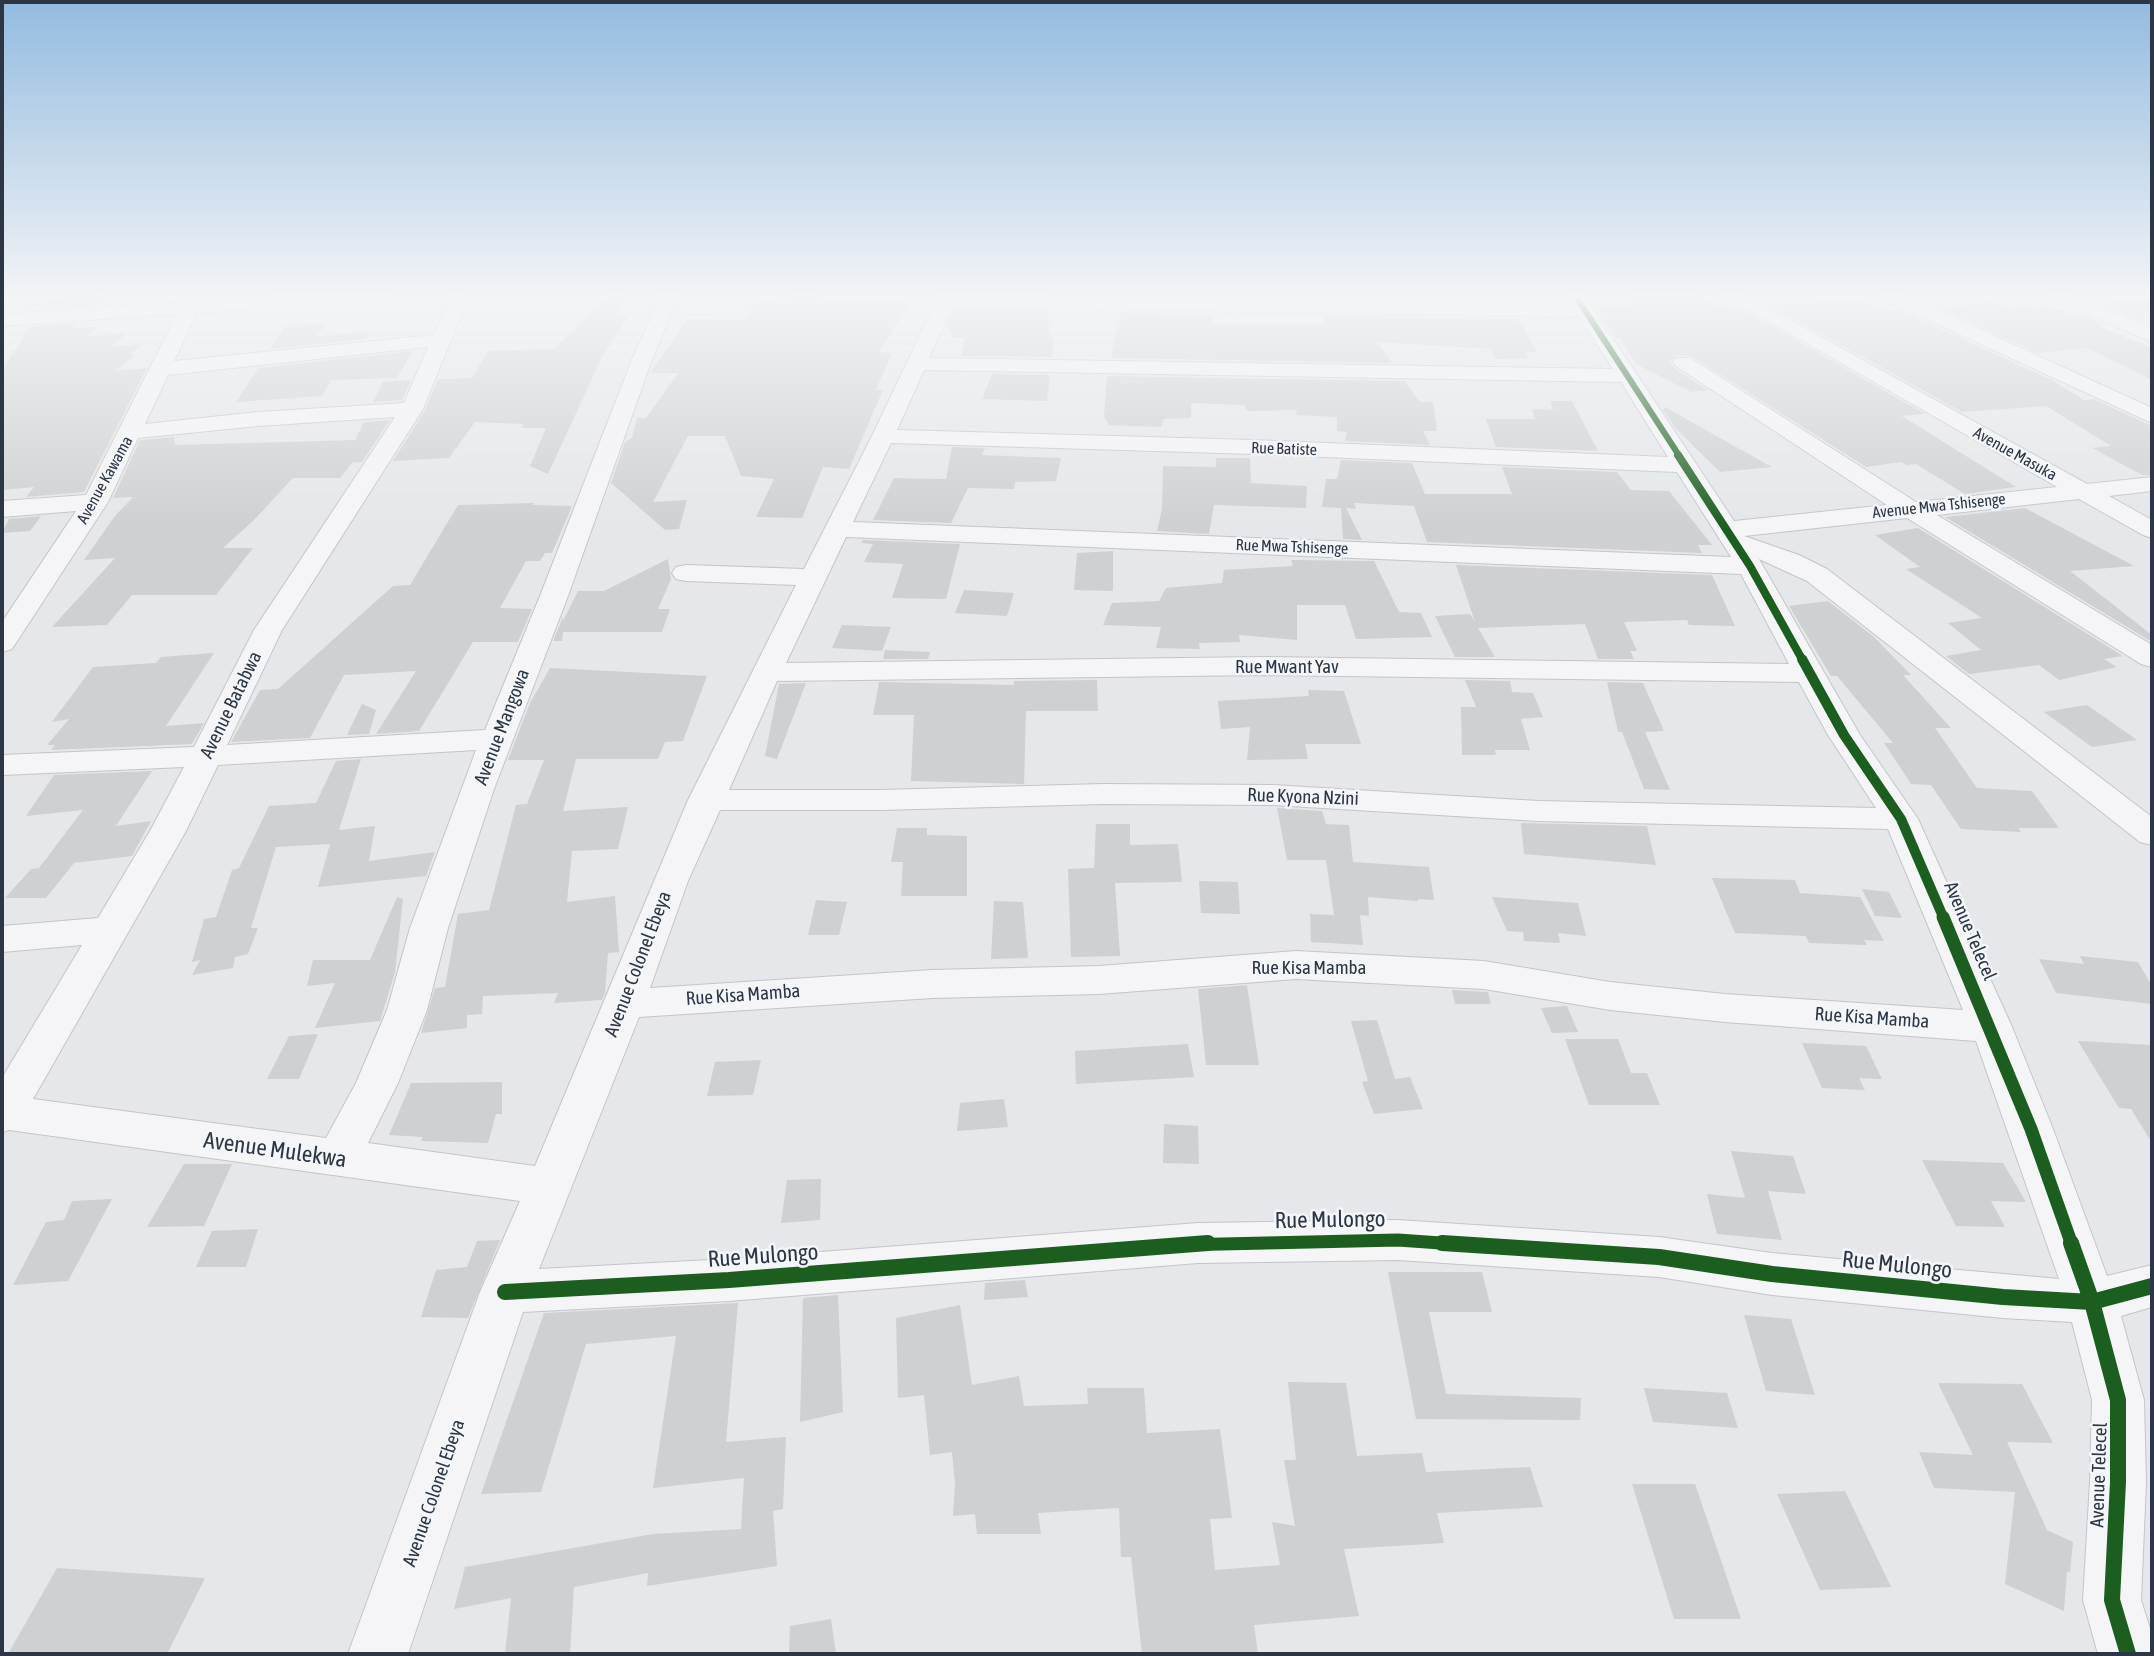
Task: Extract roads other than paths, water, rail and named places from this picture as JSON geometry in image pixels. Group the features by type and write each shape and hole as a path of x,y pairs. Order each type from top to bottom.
{"street":[{"name":"Avenue Kawama","path":"2,643 14,610 95,502 159,372"},
{"name":"Avenue Batabwa","path":"2,1113 168,831 268,630 310,561 412,409 430,372"},
{"name":"Avenue Mangowa","path":"337,1159 377,1083 407,1010 429,928 496,739 558,584 636,372"},
{"name":"Avenue Colonel Ebeya","path":"378,1654 505,1292 624,1004 670,881 705,800 912,372"},
{"path":"1406,372 1626,376"},
{"name":"Avenue Telecel","path":"1624,372 1736,545 1844,735 1901,819 1991,1027 2031,1129 2092,1302 2118,1400 2118,1482 2112,1600 2128,1654"},
{"path":"1699,372 1910,509 2152,658"},
{"name":"Avenue Masuka","path":"1869,372 2152,530"},
{"path":"2057,372 2152,416"},
{"path":"131,432 270,418 412,409"},
{"name":"Rue Batiste","path":"883,436 1254,447 1685,465"},
{"name":"Avenue Mwa Tshisenge","path":"1736,545 1910,509 2152,484"},
{"path":"2,509 95,502"},
{"name":"Rue Mwa Tshisenge","path":"835,528 1736,545"},
{"path":"1736,545 1790,561 1817,575 2152,834"},
{"path":"686,573 812,577"},
{"name":"Rue Mwant Yav","path":"766,672 1277,666 1808,673"},
{"path":"2,765 206,757 496,739"},
{"name":"Rue Kyona Nzini","path":"705,800 1273,794 1538,811 1901,819"},
{"path":"2,939 109,930"},
{"name":"Rue Kisa Mamba","path":"624,1004 918,985 1112,979 1296,964 1484,975 1610,996 1725,1008 1991,1027"},
{"name":"Avenue Mulekwa","path":"2,1113 549,1186"},
{"name":"Rue Mulongo","path":"505,1292 729,1280 1198,1243 1398,1240 1659,1257 1772,1274 2003,1297 2092,1302 2152,1286"}]}
